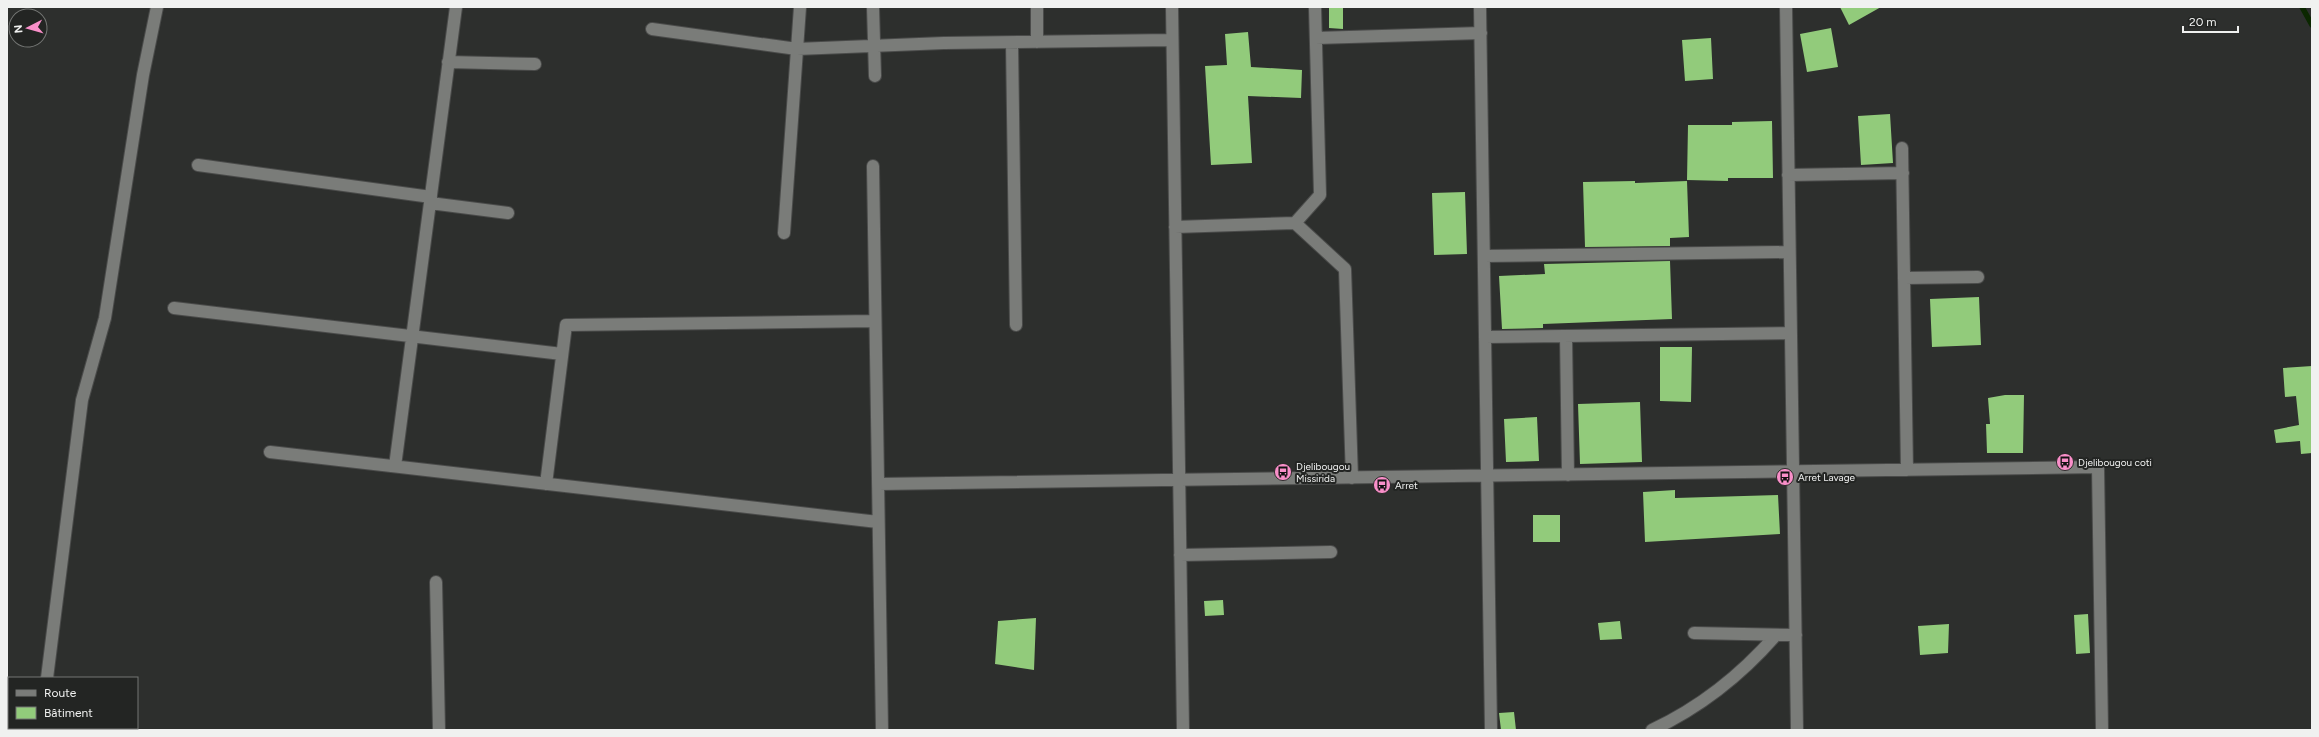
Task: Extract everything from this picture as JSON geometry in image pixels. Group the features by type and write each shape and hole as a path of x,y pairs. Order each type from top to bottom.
{"street":[{"path":"47,677 82,400 105,318 143,75 158,7"},
{"path":"395,466 456,7"},
{"path":"784,233 800,7"},
{"path":"873,7 875,76"},
{"path":"1037,7 1037,42"},
{"path":"1172,7 1183,730"},
{"path":"1296,223 1320,194 1315,7"},
{"path":"1480,7 1491,730"},
{"path":"1786,7 1797,730"},
{"path":"652,29 797,49 1037,42 1172,40"},
{"path":"1316,38 1481,33"},
{"path":"1012,43 1016,325"},
{"path":"448,62 535,64"},
{"path":"1902,148 1907,470"},
{"path":"198,165 508,213"},
{"path":"873,166 882,730"},
{"path":"1788,175 1903,173"},
{"path":"1175,227 1296,223 1345,269 1352,478"},
{"path":"1484,256 1790,252"},
{"path":"1904,278 1978,277"},
{"path":"174,308 562,354"},
{"path":"546,484 566,325 875,321"},
{"path":"1485,337 1791,333"},
{"path":"1566,336 1568,475"},
{"path":"270,452 878,522"},
{"path":"878,484 2098,468 2102,730"},
{"path":"1180,554 1331,552"},
{"path":"436,582 439,730"},
{"path":"1694,633 1796,635"},
{"path":"1652,730 1678,718 1750,664 1776,635"}],"building":[{"path":"1329,7 1343,7 1343,29 1329,28"},
{"path":"1840,7 1881,7 1849,25"},
{"path":"1831,28 1838,67 1807,72 1800,34"},
{"path":"1248,32 1251,67 1302,70 1301,98 1248,96 1252,163 1211,165 1205,66 1227,65 1225,34"},
{"path":"1711,38 1713,79 1685,81 1682,40"},
{"path":"1890,114 1893,163 1861,165 1858,116"},
{"path":"1772,121 1773,178 1728,178 1728,181 1687,180 1688,125 1732,125 1732,122"},
{"path":"1635,181 1635,183 1687,181 1689,237 1670,238 1670,246 1585,247 1583,182"},
{"path":"1465,192 1467,254 1434,255 1432,193"},
{"path":"1670,261 1672,319 1543,324 1543,328 1502,329 1499,276 1545,274 1544,264"},
{"path":"1979,297 1981,345 1932,347 1930,299"},
{"path":"1660,347 1692,347 1691,402 1660,401"},
{"path":"2312,366 2312,453 2301,454 2300,441 2276,443 2274,430 2299,425 2296,396 2285,397 2283,368"},
{"path":"2005,395 2024,395 2023,453 1987,453 1986,424 1990,424 1988,398"},
{"path":"1640,402 1642,462 1580,464 1578,404"},
{"path":"1537,417 1539,461 1506,462 1504,419"},
{"path":"1675,490 1675,498 1778,495 1780,534 1645,542 1643,492"},
{"path":"1533,515 1560,515 1560,542 1533,542"},
{"path":"1223,600 1224,615 1205,616 1204,601"},
{"path":"2088,614 2090,653 2076,654 2074,615"},
{"path":"1036,618 1034,670 995,664 998,621"},
{"path":"1620,621 1622,639 1600,640 1598,623"},
{"path":"1949,624 1948,653 1920,655 1918,626"},
{"path":"1514,712 1516,730 1501,730 1499,713"}],"waterway":[{"path":"2302,7 2312,25"}],"place":[{"name":"Djelibougou coti","path":"2065,462"},
{"name":"Djelibougou Missirida","path":"1283,472"},
{"name":"Arret Lavage","path":"1785,477"},
{"name":"Arret","path":"1382,485"}]}
